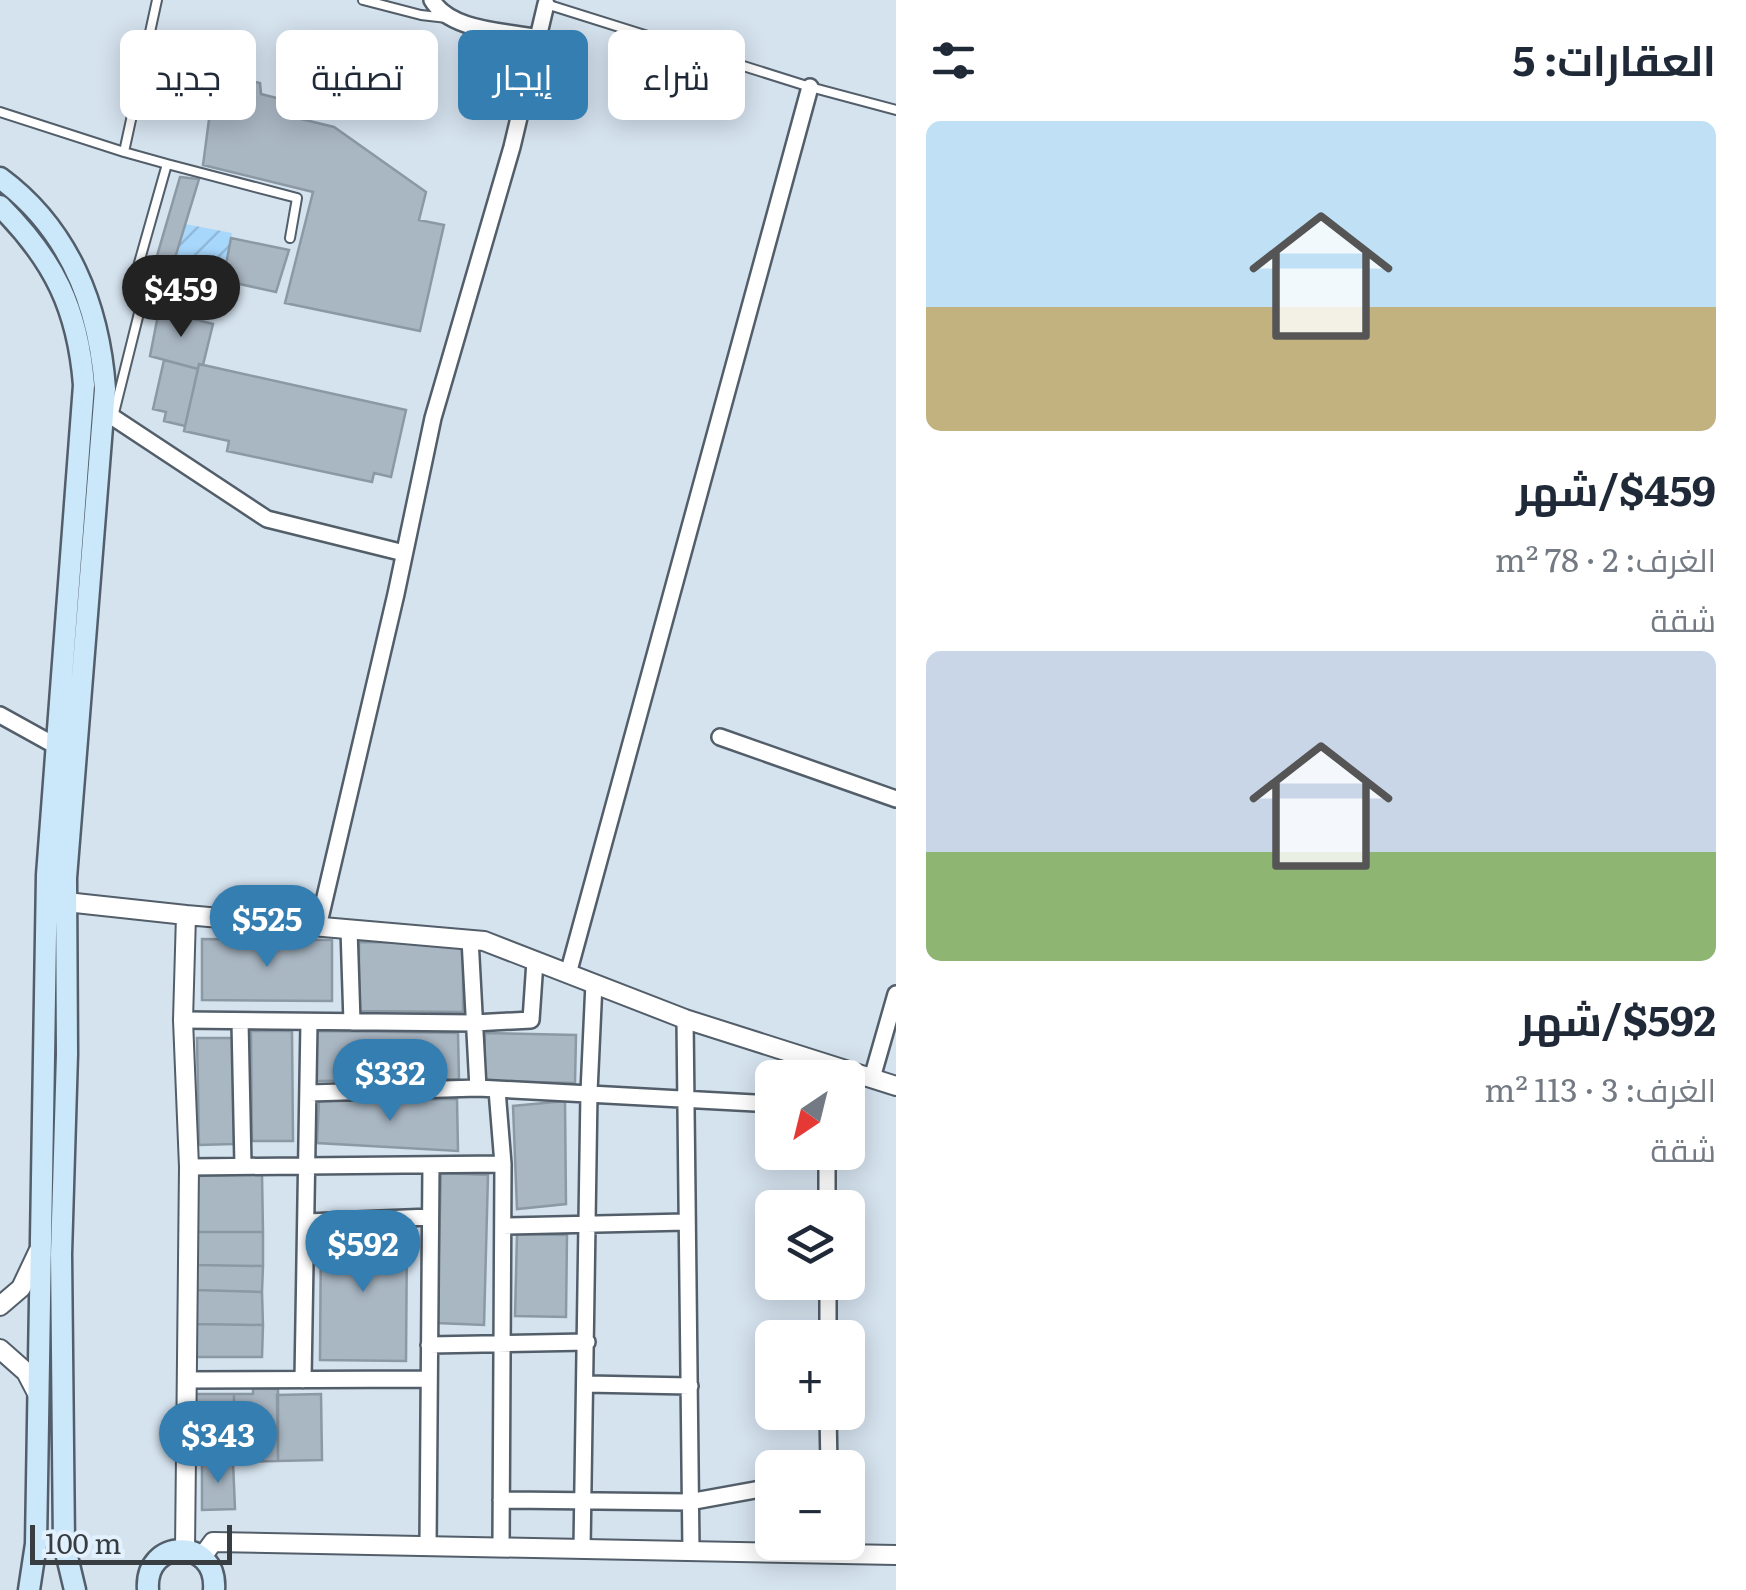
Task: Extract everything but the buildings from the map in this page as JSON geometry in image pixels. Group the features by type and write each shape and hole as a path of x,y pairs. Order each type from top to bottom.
{"main road":[{"path":"0,178 24,197 48,225 79,273 94,314 109,415 70,810 66,902 64,1544 75,1590"},
{"path":"0,206 26,234 59,283 70,309 82,362 84,404 46,907 36,1544 29,1590"},
{"path":"43,1073 66,1074"},
{"path":"36,1504 64,1504"},
{"path":"133,1590 148,1582 166,1553 193,1553 213,1571 214,1590"}],"street":[{"path":"432,0 448,18 502,30"},
{"path":"540,30 546,4"},
{"path":"568,974 810,87"},
{"path":"318,927 433,418 518,120"},
{"path":"109,415 267,519 404,553"},
{"path":"0,715 56,746"},
{"path":"720,737 896,800"},
{"path":"66,902 470,939 797,1060"},
{"path":"186,915 186,1380 193,1553 212,1542 755,1550"},
{"path":"349,929 352,1022"},
{"path":"470,939 478,1088"},
{"path":"183,1020 531,1020 535,961"},
{"path":"582,1549 588,1092 594,983"},
{"path":"872,1078 896,994"},
{"path":"684,1019 691,1551"},
{"path":"240,1021 243,1166"},
{"path":"303,1380 309,1022"},
{"path":"865,1077 896,1086"},
{"path":"309,1093 478,1088 755,1103"},
{"path":"497,1090 503,1164 502,1548"},
{"path":"189,1167 503,1164"},
{"path":"428,1546 431,1165"},
{"path":"307,1222 430,1218"},
{"path":"503,1226 686,1222"},
{"path":"0,1306 21,1288 40,1247"},
{"path":"429,1346 587,1342"},
{"path":"0,1349 26,1372 38,1396"},
{"path":"186,1380 428,1380"},
{"path":"586,1384 690,1386"},
{"path":"501,1500 689,1502 755,1490"},
{"path":"865,1552 896,1555"}],"lane":[{"path":"124,152 157,0"},
{"path":"364,0 448,18"},
{"path":"546,4 896,110"},
{"path":"0,112 124,152 297,198 290,238"},
{"path":"109,415 145,289 133,284 166,164"}],"shaded area":[{"path":"185,224 232,233 225,270 175,258"}]}
